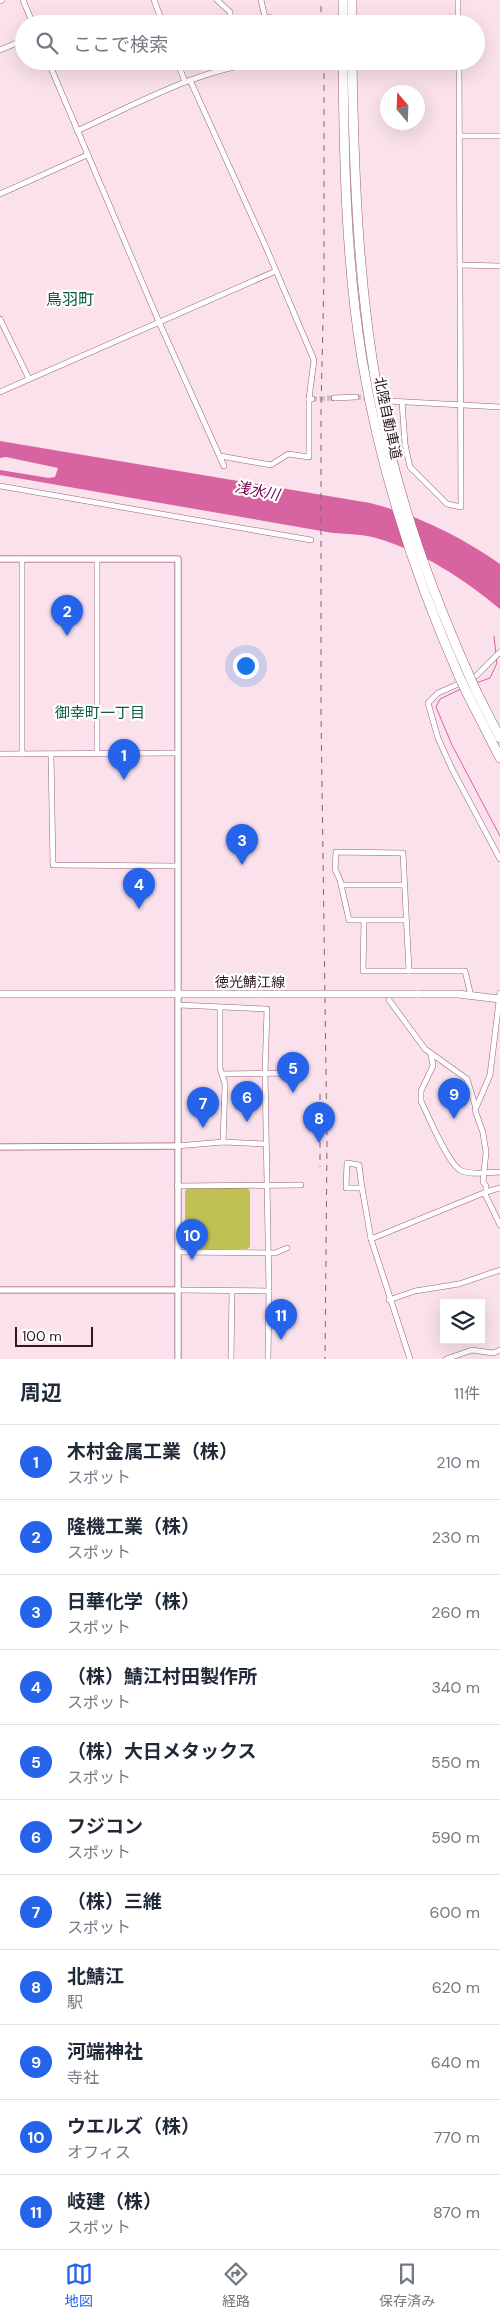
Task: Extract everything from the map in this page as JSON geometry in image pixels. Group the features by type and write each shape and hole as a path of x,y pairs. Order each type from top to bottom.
{"highway":[{"path":"343,0 343,15"},
{"path":"352,0 352,15"},
{"name":"北陸自動車道","path":"343,70 346,187 356,314 370,402 391,490 420,583 487,723 500,758"},
{"name":"北陸自動車道","path":"352,70 355,187 365,312 379,402 401,492 463,674"},
{"path":"487,723 500,763"},
{"name":"北陸自動車道","path":"487,723 500,737"}],"main road":[{"name":"徳光鯖江線","path":"0,994 416,994 500,999"}],"street":[{"path":"23,0 29,15"},
{"path":"154,0 160,15"},
{"path":"217,0 230,12 230,15"},
{"path":"261,0 265,15"},
{"path":"458,0 458,15"},
{"path":"0,50 15,44"},
{"path":"52,70 158,322 224,466"},
{"path":"182,70 276,271 314,360 310,399 309,457 288,454 271,464 220,456"},
{"path":"77,131 188,81 224,70"},
{"path":"402,402 405,444 410,467 447,504 461,507 459,70"},
{"path":"459,136 500,136"},
{"path":"0,194 87,155"},
{"path":"460,265 500,266"},
{"path":"0,392 276,271"},
{"path":"0,319 29,379"},
{"path":"334,398 356,397"},
{"path":"390,401 500,407"},
{"path":"0,486 311,540"},
{"path":"0,559 178,559 178,1359"},
{"path":"22,559 22,754"},
{"path":"97,560 97,754"},
{"path":"500,652 476,676 438,693 428,703 438,738 452,769 500,859"},
{"path":"0,754 178,753"},
{"path":"51,754 53,865 177,866"},
{"path":"406,920 349,920 341,885 334,869 336,852 403,853 404,885 406,920 408,971"},
{"path":"341,885 404,885"},
{"path":"364,920 363,971 465,971 471,996"},
{"path":"475,1105 485,1090 490,1075 500,993"},
{"path":"388,1000 426,1049 467,1079 486,1152 483,1182 500,1225"},
{"path":"178,1005 267,1009 265,1144 270,1291 268,1359"},
{"path":"220,1008 222,1074 225,1084 223,1142"},
{"path":"431,1054 433,1066 421,1092 421,1101 450,1158 459,1170 466,1172 500,1172"},
{"path":"222,1074 301,1073"},
{"path":"0,1147 177,1146 223,1142 265,1144"},
{"path":"362,1188 346,1188 347,1164 359,1164 371,1239 389,1300 410,1359"},
{"path":"177,1186 301,1185"},
{"path":"371,1239 500,1188"},
{"path":"178,1252 275,1253 287,1248"},
{"path":"389,1300 415,1291 459,1284 500,1270"},
{"path":"0,1290 270,1291"},
{"path":"232,1290 232,1359"},
{"path":"446,1359 472,1350 493,1352 500,1350"}],"shaded area":[{"path":"187,1188 248,1188 250,1192 250,1247 247,1249 187,1249 185,1246 185,1191"}],"water":[{"name":"浅水川","path":"0,441 370,503 405,514 454,536 500,564 500,609 472,587 426,558 376,538 333,533 0,475 0,470 49,478 55,477 58,468 6,457 0,458"}],"waterway":[{"path":"494,636 496,654"},
{"path":"476,683 490,678 497,663 496,658"},
{"path":"461,689 440,699 436,707 452,745 500,836"}],"tunnel":[{"path":"356,397 389,401"},
{"path":"312,399 334,398"}],"railway":[{"path":"321,0 321,15"},
{"path":"324,70 321,713 327,1144 325,1359"},
{"path":"320,1094 320,1167"}],"place":[{"name":"隆機工業（株）","path":"67,636"},
{"name":"木村金属工業（株）","path":"124,780"},
{"name":"日華化学（株）","path":"242,865"},
{"name":"（株）鯖江村田製作所","path":"139,909"},
{"name":"（株）大日メタックス","path":"293,1093"},
{"name":"河端神社","path":"454,1119"},
{"name":"フジコン","path":"247,1122"},
{"name":"（株）三維","path":"203,1128"},
{"name":"北鯖江","path":"319,1143"},
{"name":"ウエルズ（株）","path":"192,1260"},
{"name":"岐建（株）","path":"281,1340"}],"district":[{"name":"鳥羽町","path":"70,299"},
{"name":"御幸町一丁目","path":"100,713"}]}
